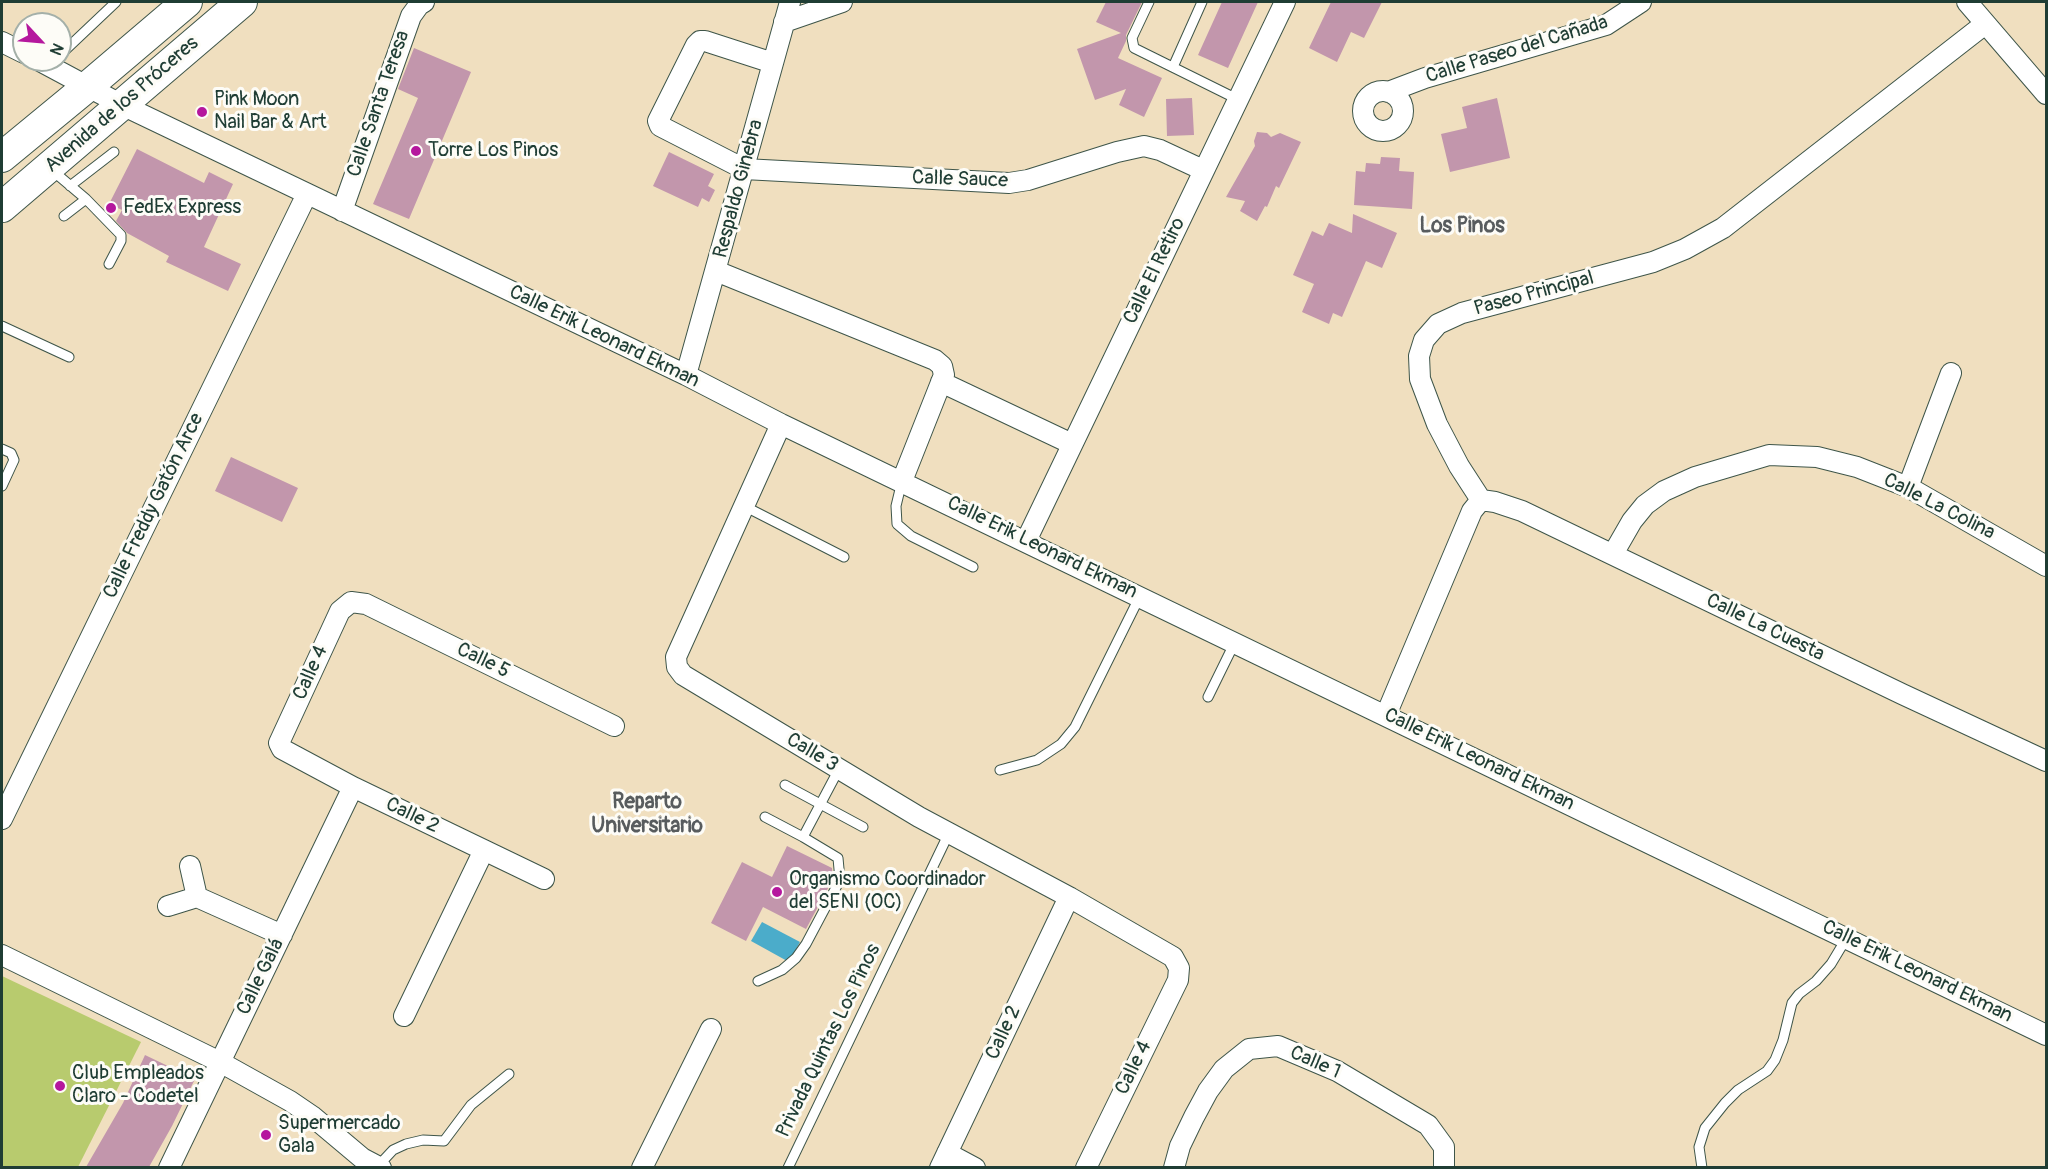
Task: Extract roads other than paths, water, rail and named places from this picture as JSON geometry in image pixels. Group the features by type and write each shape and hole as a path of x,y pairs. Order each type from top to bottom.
{"main road":[{"name":"Avenida de los Próceres","path":"2,157 187,2"},
{"name":"Avenida de los Próceres","path":"2,207 59,177 122,105 242,2"}],"street":[{"name":"Calle Santa Teresa","path":"342,211 411,16 424,2"},
{"name":"Respaldo Ginebra","path":"686,375 790,2"},
{"path":"784,22 842,2"},
{"name":"Calle El Retiro","path":"1026,541 1285,2"},
{"name":"Calle Paseo del Cañada","path":"1388,92 1425,78 1606,25 1641,2"},
{"path":"1967,2 2046,94"},
{"name":"Paseo Principal","path":"1481,500 1437,424 1420,379 1419,356 1424,340 1438,324 1462,314 1653,262 1685,249 1723,228 1985,24"},
{"path":"744,169 664,129 658,121 700,41 773,63"},
{"name":"Calle Erik Leonard Ekman","path":"66,72 87,87 122,105 686,375 782,424 2046,1035"},
{"name":"Calle Sauce","path":"744,169 1009,183 1028,180 1117,152 1144,146 1160,150 1203,170"},
{"name":"Calle Freddy Gatón Arce","path":"2,819 307,194"},
{"path":"716,271 935,360 941,374 1072,444"},
{"path":"1908,487 1951,373"},
{"path":"902,481 941,374"},
{"name":"Calle 3","path":"782,424 676,657 677,667 683,675 839,769 949,833 1069,897 1173,957 1179,968"},
{"name":"Calle La Colina","path":"1613,554 1632,521 1645,505 1664,490 1695,477 1768,455 1816,456 1857,467 1908,487 2046,566"},
{"path":"1386,715 1472,511 1481,500"},
{"name":"Calle La Cuesta","path":"1481,500 1522,511 2046,761"},
{"name":"Calle 5","path":"351,602 366,604 614,726"},
{"name":"Calle 4","path":"282,749 279,743 340,611 351,602"},
{"name":"Calle 2","path":"282,749 353,787 544,879"},
{"name":"Calle Galá","path":"170,1167 353,787"},
{"path":"404,1016 484,850"},
{"path":"190,866 196,897"},
{"path":"168,906 196,897 282,935"},
{"name":"Calle 2","path":"943,1160 1069,897"},
{"path":"2,956 220,1062 290,1101 312,1116 369,1165"},
{"name":"Calle 4","path":"1086,1167 1178,980 1179,968"},
{"path":"642,1167 711,1029"},
{"name":"Calle 1","path":"1174,1167 1180,1146 1194,1117 1208,1091 1224,1069 1249,1049 1278,1046 1337,1071 1428,1125 1444,1148 1444,1167"},
{"path":"943,1160 975,1167"}],"lane":[{"path":"72,41 116,2"},
{"path":"1149,2 1132,43 1134,48 1237,99"},
{"path":"1173,67 1202,2"},
{"path":"109,264 121,241 121,235 86,199 59,177 114,152"},
{"path":"63,216 86,199"},
{"path":"2,326 69,357"},
{"path":"2,449 11,453 14,460 2,486"},
{"path":"902,481 896,506 897,524 911,536 973,567"},
{"path":"744,506 844,557"},
{"path":"1000,770 1037,760 1061,744 1075,727 1140,596"},
{"path":"1208,697 1235,642"},
{"path":"803,837 839,769"},
{"path":"785,784 863,827"},
{"path":"758,981 782,970 796,958 806,944 840,880 838,858 765,817"},
{"name":"Privada Quintas Los Pinos","path":"788,1167 949,833"},
{"path":"1702,1167 1699,1147 1705,1128 1725,1102 1738,1090 1767,1071 1775,1060 1783,1040 1792,1003 1831,964 1846,939"},
{"path":"369,1165 406,1144 423,1140 444,1141 471,1105 509,1074"}],"water":[{"path":"762,922 800,942 789,962 751,941"}],"place":[{"name":"Pink Moon Nail Bar & Art","path":"202,112"},
{"name":"Torre Los Pinos","path":"416,151"},
{"name":"FedEx Express","path":"111,208"},
{"name":"Organismo Coordinador del SENI (OC)","path":"777,892"},
{"name":"Club Empleados Claro - Codetel","path":"60,1086"},
{"name":"Supermercado Gala","path":"266,1135"}],"district":[{"name":"Los Pinos","path":"1462,227"},
{"name":"Reparto Universitario","path":"647,815"}]}
